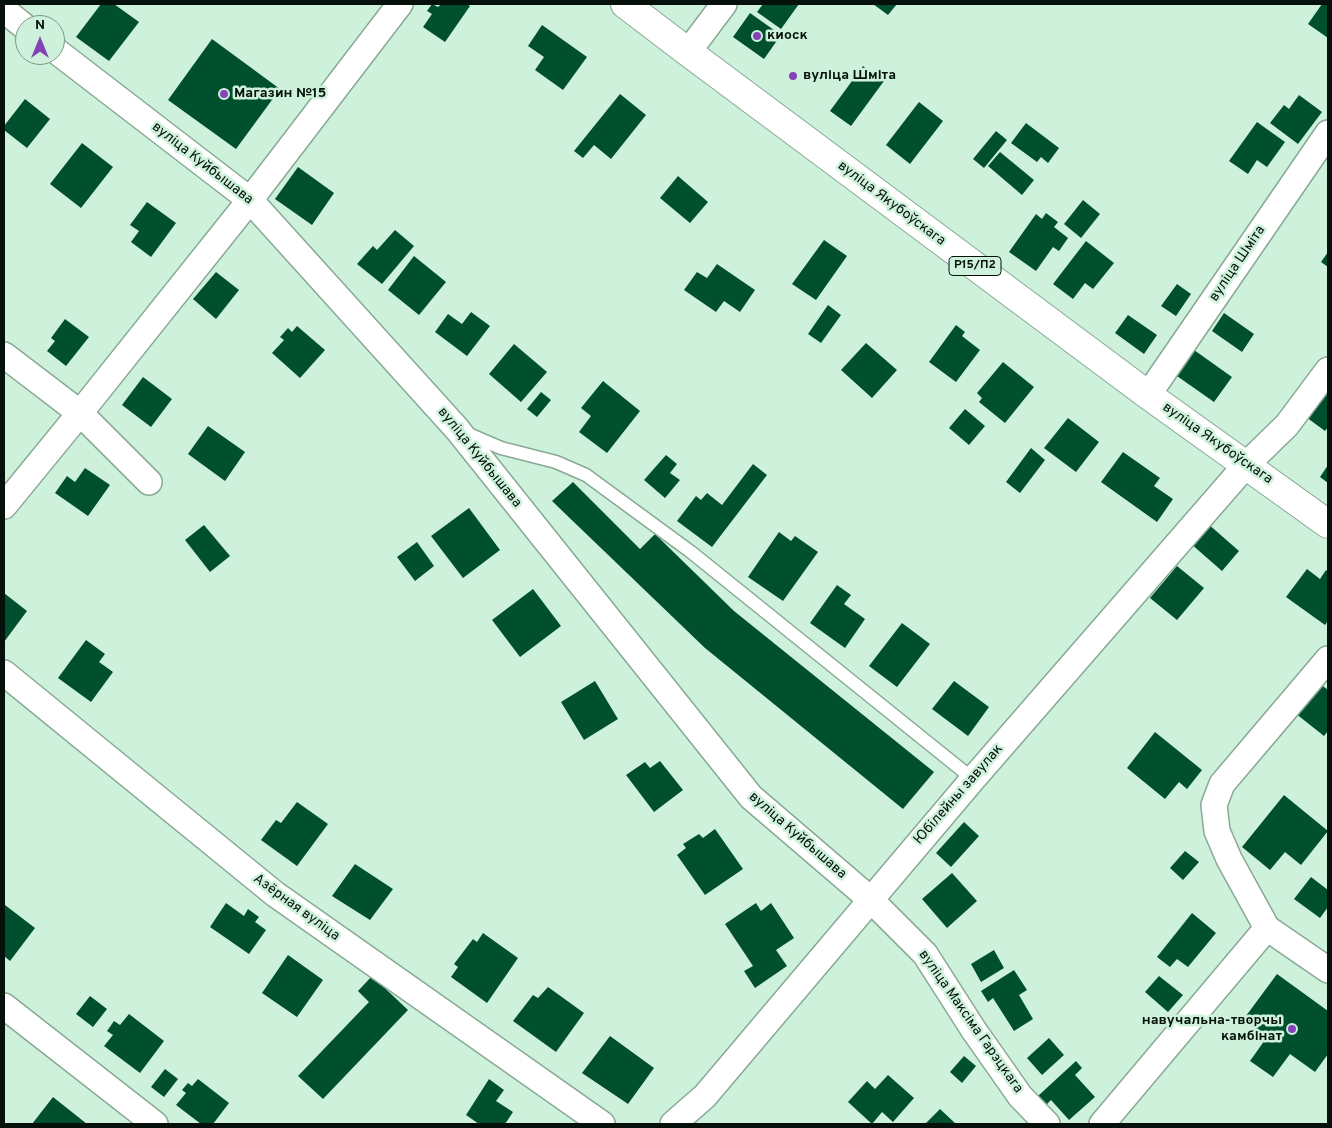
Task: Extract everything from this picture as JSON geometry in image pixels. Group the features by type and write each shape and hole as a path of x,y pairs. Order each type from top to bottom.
{"main road":[{"name":"вуліца Якубоўскага","path":"626,4 1148,396 1328,524"}],"street":[{"path":"4,506 250,200 400,4"},
{"path":"688,52 724,4"},
{"path":"4,10 15,19"},
{"name":"вуліца Куйбышава","path":"65,58 250,200 457,428 751,797 870,899"},
{"name":"вуліца Шміта","path":"1148,396 1328,132"},
{"path":"4,355 80,413 149,482"},
{"name":"Юбілейны завулак","path":"673,1124 705,1096 973,779 1246,465 1287,425 1328,370"},
{"path":"1328,659 1222,784 1214,805 1217,831 1229,859 1266,928 1328,970"},
{"name":"Азёрная вуліца","path":"4,673 275,894 602,1124"},
{"name":"вуліца Максіма Гарэцкага","path":"870,899 925,954 973,1029 1015,1089 1047,1124"},
{"path":"1102,1124 1266,928"},
{"path":"4,1006 155,1124"}],"lane":[{"path":"457,428 500,448 556,462 586,475 691,552 973,779"}],"building":[{"path":"101,4 114,4 139,22 109,61 76,37"},
{"path":"432,4 438,7 441,4 467,4 470,6 445,42 423,27 432,14 427,11"},
{"name":"киоск","path":"763,4 799,4 781,29 757,12"},
{"path":"873,4 897,4 888,15"},
{"path":"1322,4 1328,4 1328,38 1308,24"},
{"name":"киоск","path":"750,13 781,35 764,59 733,37"},
{"path":"542,25 587,57 563,90 535,70 544,57 528,46"},
{"name":"Магазин №15","path":"212,39 280,89 236,149 168,100"},
{"path":"863,66 884,81 851,126 830,111"},
{"path":"620,94 646,115 611,159 594,145 583,158 574,151"},
{"path":"1299,95 1322,112 1298,144 1270,123 1284,105 1289,109"},
{"path":"25,99 50,119 27,148 4,130 4,126"},
{"path":"919,102 943,121 910,164 886,145"},
{"path":"1257,122 1285,142 1267,167 1257,160 1248,174 1229,161"},
{"path":"1026,123 1059,148 1048,163 1041,157 1037,162 1011,143"},
{"path":"996,131 1007,140 984,168 973,159"},
{"path":"82,143 113,167 81,208 50,184"},
{"path":"1000,152 1034,180 1022,195 988,166"},
{"path":"298,167 334,193 312,225 275,199"},
{"path":"678,176 708,202 690,223 660,198"},
{"path":"1083,200 1100,214 1081,238 1064,224"},
{"path":"147,202 176,223 151,257 131,242 139,231 130,225"},
{"path":"1046,213 1058,222 1054,227 1068,238 1059,251 1053,247 1036,271 1009,252 1036,214 1042,219"},
{"path":"395,230 414,246 382,284 357,264 373,246 377,250"},
{"path":"824,240 847,256 816,300 792,284"},
{"path":"1086,241 1114,263 1093,289 1085,283 1073,299 1053,284"},
{"path":"1328,252 1328,267 1321,262"},
{"path":"414,256 446,282 419,315 388,290"},
{"path":"717,264 755,290 740,312 724,301 716,312 684,290 697,272 707,278"},
{"path":"216,272 239,290 216,319 193,299"},
{"path":"1177,284 1191,294 1176,316 1161,306"},
{"path":"828,305 841,315 821,343 808,334"},
{"path":"471,312 490,326 467,356 435,332 448,314 462,324"},
{"path":"1224,313 1254,334 1242,352 1212,331"},
{"path":"1128,315 1157,335 1144,354 1115,333"},
{"path":"65,319 89,337 66,366 47,351 55,341 51,338"},
{"path":"956,325 965,332 962,336 980,350 956,382 929,362"},
{"path":"297,326 325,350 300,378 272,353 284,340 280,337 288,328 292,332"},
{"path":"866,343 897,370 872,398 841,370"},
{"path":"514,344 547,372 521,402 489,374"},
{"path":"1194,350 1232,377 1214,402 1177,376"},
{"path":"1003,362 1034,387 1005,423 979,402 982,398 977,393"},
{"path":"143,377 172,399 151,427 122,405"},
{"path":"603,381 640,411 607,453 579,432 591,416 581,408"},
{"path":"1328,385 1328,427 1325,431 1306,417"},
{"path":"541,392 551,400 537,417 527,409"},
{"path":"965,409 985,426 969,445 949,428"},
{"path":"1068,418 1099,442 1076,472 1044,448"},
{"path":"208,426 245,452 225,481 188,454"},
{"path":"1031,448 1045,460 1020,493 1006,482"},
{"path":"1123,452 1160,478 1154,486 1173,499 1157,522 1101,482"},
{"path":"666,455 677,464 670,473 680,480 665,498 644,480"},
{"path":"753,464 767,475 712,547 677,521 696,496 701,500 707,493 722,505"},
{"path":"1328,465 1328,483 1320,477"},
{"path":"85,468 110,485 88,516 55,493 67,476 75,482"},
{"path":"573,482 640,549 655,534 734,611 934,772 903,809 705,648 552,501"},
{"path":"469,508 500,550 463,578 431,536"},
{"path":"1207,523 1239,551 1222,571 1190,543"},
{"path":"204,525 230,556 210,572 185,540"},
{"path":"779,532 791,541 795,536 818,552 783,601 748,577"},
{"path":"417,542 434,566 415,581 397,557"},
{"path":"1177,566 1204,588 1177,620 1150,598"},
{"path":"1307,569 1320,579 1326,570 1328,572 1328,621 1325,625 1286,597"},
{"path":"837,585 851,595 844,604 865,619 845,648 810,623"},
{"path":"533,589 561,626 520,657 492,620"},
{"path":"4,593 27,611 4,642"},
{"path":"902,623 930,644 897,687 869,666"},
{"path":"86,640 105,654 99,662 113,672 91,702 58,678"},
{"path":"595,681 618,719 584,740 561,702"},
{"path":"954,681 989,707 968,736 932,709"},
{"path":"1319,683 1328,690 1328,731 1324,736 1295,713"},
{"path":"1155,732 1202,770 1187,789 1179,782 1165,799 1127,768"},
{"path":"660,761 683,790 654,812 626,775 645,762 650,768"},
{"path":"1284,795 1328,831 1301,865 1285,852 1270,870 1242,847"},
{"path":"297,802 328,824 297,866 261,840 276,820 281,823"},
{"path":"964,822 979,836 951,867 936,853"},
{"path":"715,829 743,869 705,895 677,855 686,848 683,844 699,834 703,838"},
{"path":"1185,851 1199,862 1183,880 1170,868"},
{"path":"355,864 393,889 370,920 332,896"},
{"path":"952,873 977,901 947,928 922,899"},
{"path":"1311,877 1328,890 1328,907 1320,918 1294,899"},
{"path":"226,903 244,916 248,909 259,917 255,922 266,930 249,954 210,927"},
{"path":"756,903 761,911 771,903 794,938 776,950 787,966 755,988 744,971 753,966 725,924"},
{"path":"5,905 35,928 10,961 4,956"},
{"path":"1192,913 1216,933 1188,967 1177,959 1170,967 1157,957"},
{"path":"483,933 518,958 487,1003 451,977 458,967 454,964 473,939 477,942"},
{"path":"994,950 1004,968 981,982 971,964"},
{"path":"288,955 323,980 297,1017 262,993"},
{"path":"1014,970 1027,990 1019,995 1033,1019 1014,1031 993,998 988,1002 981,991"},
{"name":"навучальна-творчы камбінат","path":"1277,974 1328,1011 1328,1054 1315,1072 1290,1054 1273,1077 1250,1061 1267,1037 1243,1020"},
{"path":"372,976 408,1010 323,1099 298,1076 369,1002 358,991"},
{"path":"1159,976 1183,995 1168,1012 1145,992"},
{"path":"548,987 584,1013 556,1052 513,1021 533,995 538,998"},
{"path":"90,996 107,1009 93,1027 76,1014"},
{"path":"129,1014 164,1041 140,1073 104,1046 113,1035 107,1031 114,1021 120,1025"},
{"path":"610,1036 654,1068 628,1104 582,1073"},
{"path":"1049,1038 1064,1055 1042,1075 1027,1058"},
{"path":"964,1056 976,1066 962,1083 950,1072"},
{"path":"1076,1061 1082,1068 1075,1075 1095,1097 1069,1120 1051,1100 1046,1105 1038,1096"},
{"path":"165,1069 178,1079 164,1097 151,1087"},
{"path":"888,1075 914,1098 893,1122 882,1112 872,1124 848,1102 867,1081 875,1089"},
{"path":"198,1079 229,1103 213,1124 201,1124 176,1105 186,1093 182,1090 188,1083 192,1086"},
{"path":"489,1079 504,1090 496,1101 513,1112 505,1124 479,1124 466,1115"},
{"path":"53,1097 87,1124 32,1124"},
{"path":"940,1109 956,1124 925,1124"}],"place":[{"name":"киоск","path":"757,36"},
{"name":"вуліца Шміта","path":"793,76"},
{"name":"Магазин №15","path":"224,94"},
{"name":"навучальна-творчы камбінат","path":"1292,1029"}]}
